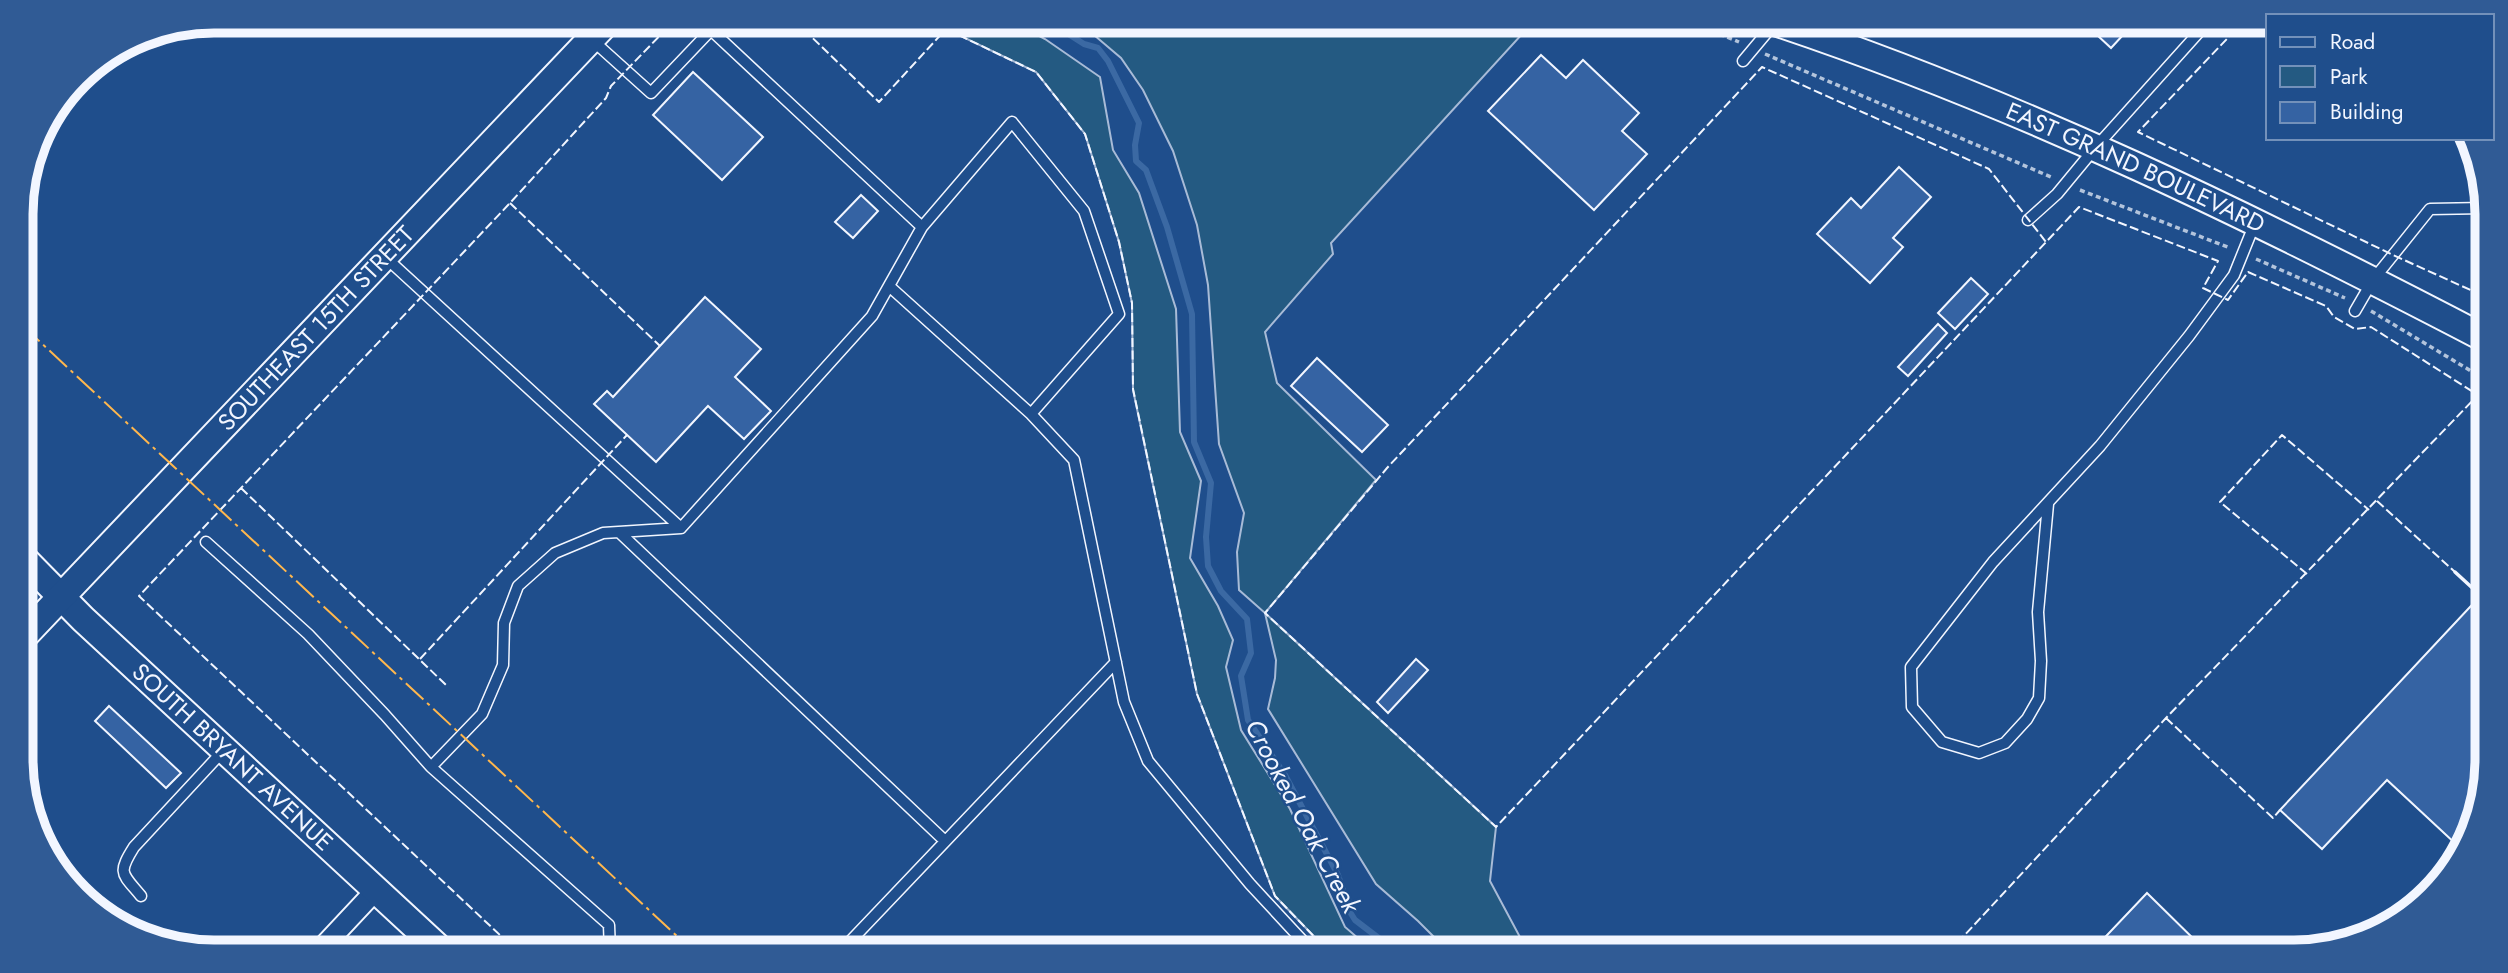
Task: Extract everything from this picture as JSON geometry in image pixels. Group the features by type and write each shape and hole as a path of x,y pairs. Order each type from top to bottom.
{"street":[{"name":"EAST GRAND BOULEVARD","path":"1805,33 1929,79 2095,148 2255,222 2475,333"},
{"name":"SOUTHEAST 15TH STREET","path":"33,626 596,34"},
{"name":"SOUTH BRYANT AVENUE","path":"33,568 83,619 430,940"},
{"path":"329,940 376,890"}],"lane":[{"path":"1743,61 1766,33"},
{"path":"2028,220 2046,205 2198,33"},
{"path":"603,34 651,93 707,34"},
{"path":"715,34 922,227"},
{"path":"431,767 482,715 503,665 503,623 518,586 555,553 603,533 681,528 873,316 922,227 1012,122 1084,211 1119,314 1031,414"},
{"path":"2357,308 2373,280 2430,209 2474,208"},
{"path":"2048,503 2038,612 2041,660 2039,698 2027,719 2005,743 1979,753 1942,743 1912,707 1911,667 1993,562 2100,446 2189,335 2234,275 2255,222"},
{"path":"385,256 681,528"},
{"path":"889,286 1031,414 1074,460 1124,702 1148,761 1250,884 1301,939"},
{"path":"619,533 945,842"},
{"path":"206,542 308,634 431,767 609,925 610,940"},
{"path":"851,940 1116,662"},
{"path":"141,897 123,874 123,865 134,847 225,750"}],"path":[{"path":"1717,33 2066,183 2243,253 2357,308 2475,374"}],"green space":[{"path":"1523,33 1331,243 1333,254 1265,332 1277,383 1376,480 1265,613 1239,590 1237,552 1244,513 1219,444 1208,285 1197,225 1173,151 1143,90 1121,58 1092,34"},
{"path":"956,34 1035,34 1100,77 1113,150 1139,193 1176,309 1180,432 1201,481 1190,558 1218,606 1233,640 1226,667 1241,730 1290,809 1345,927 1359,939 1317,939 1275,896 1197,694 1133,390 1132,303 1119,242 1085,134 1036,72"},
{"path":"1265,613 1496,827 1490,881 1521,939 1436,939 1376,884 1268,709 1276,660"}],"building":[{"path":"2095,33 2125,33 2111,48"},
{"path":"1541,55 1566,78 1583,60 1639,113 1622,131 1647,154 1594,210 1488,111"},
{"path":"693,72 763,137 722,180 653,115"},
{"path":"1899,167 1931,197 1893,238 1903,247 1870,283 1817,234 1851,198 1861,208"},
{"path":"861,195 878,211 853,238 835,222"},
{"path":"1971,278 1988,294 1955,329 1938,313"},
{"path":"705,297 761,349 735,377 771,411 744,439 708,406 656,462 594,404 607,391 613,397"},
{"path":"1938,324 1947,333 1908,376 1898,367"},
{"path":"1317,358 1388,425 1362,452 1291,386"},
{"path":"2475,602 2473,782 2469,805 2454,842 2387,780 2322,849 2280,810"},
{"path":"1416,659 1428,670 1388,713 1377,702"},
{"path":"109,706 181,773 166,788 95,721"},
{"path":"2147,893 2194,939 2103,939"}],"waterway":[{"name":"Crooked Oak Creek","path":"1068,34 1084,44 1098,48 1108,61 1139,123 1135,145 1136,161 1146,170 1167,227 1192,314 1194,442 1211,483 1206,537 1208,566 1221,591 1247,619 1251,653 1241,676 1248,720 1285,775 1338,875 1348,897 1350,912 1355,920 1381,939"}],"fence":[{"path":"2233,33 2138,132 2475,292"},
{"path":"505,940 139,596 510,203 606,98 611,86 662,34"},
{"path":"808,34 879,102 942,34"},
{"path":"956,34 1036,72 1085,134 1119,242 1132,303 1133,389 1197,694 1275,896 1317,939"},
{"path":"2046,242 1989,169 1762,67 1387,468 1265,613 1496,827 2079,207 2218,261 2203,288 2228,300 2248,272 2326,306 2334,317 2355,329 2371,327 2475,393"},
{"path":"510,203 660,346"},
{"path":"1961,939 2166,718 2475,398"},
{"path":"420,659 627,435"},
{"path":"2307,574 2220,502 2282,435 2369,510"},
{"path":"241,488 446,685"},
{"path":"2377,501 2455,572"},
{"path":"2166,718 2273,818 2280,810"}],"wall":[{"path":"2455,572 2475,590"}],"power":[{"path":"34,336 681,940"}]}
